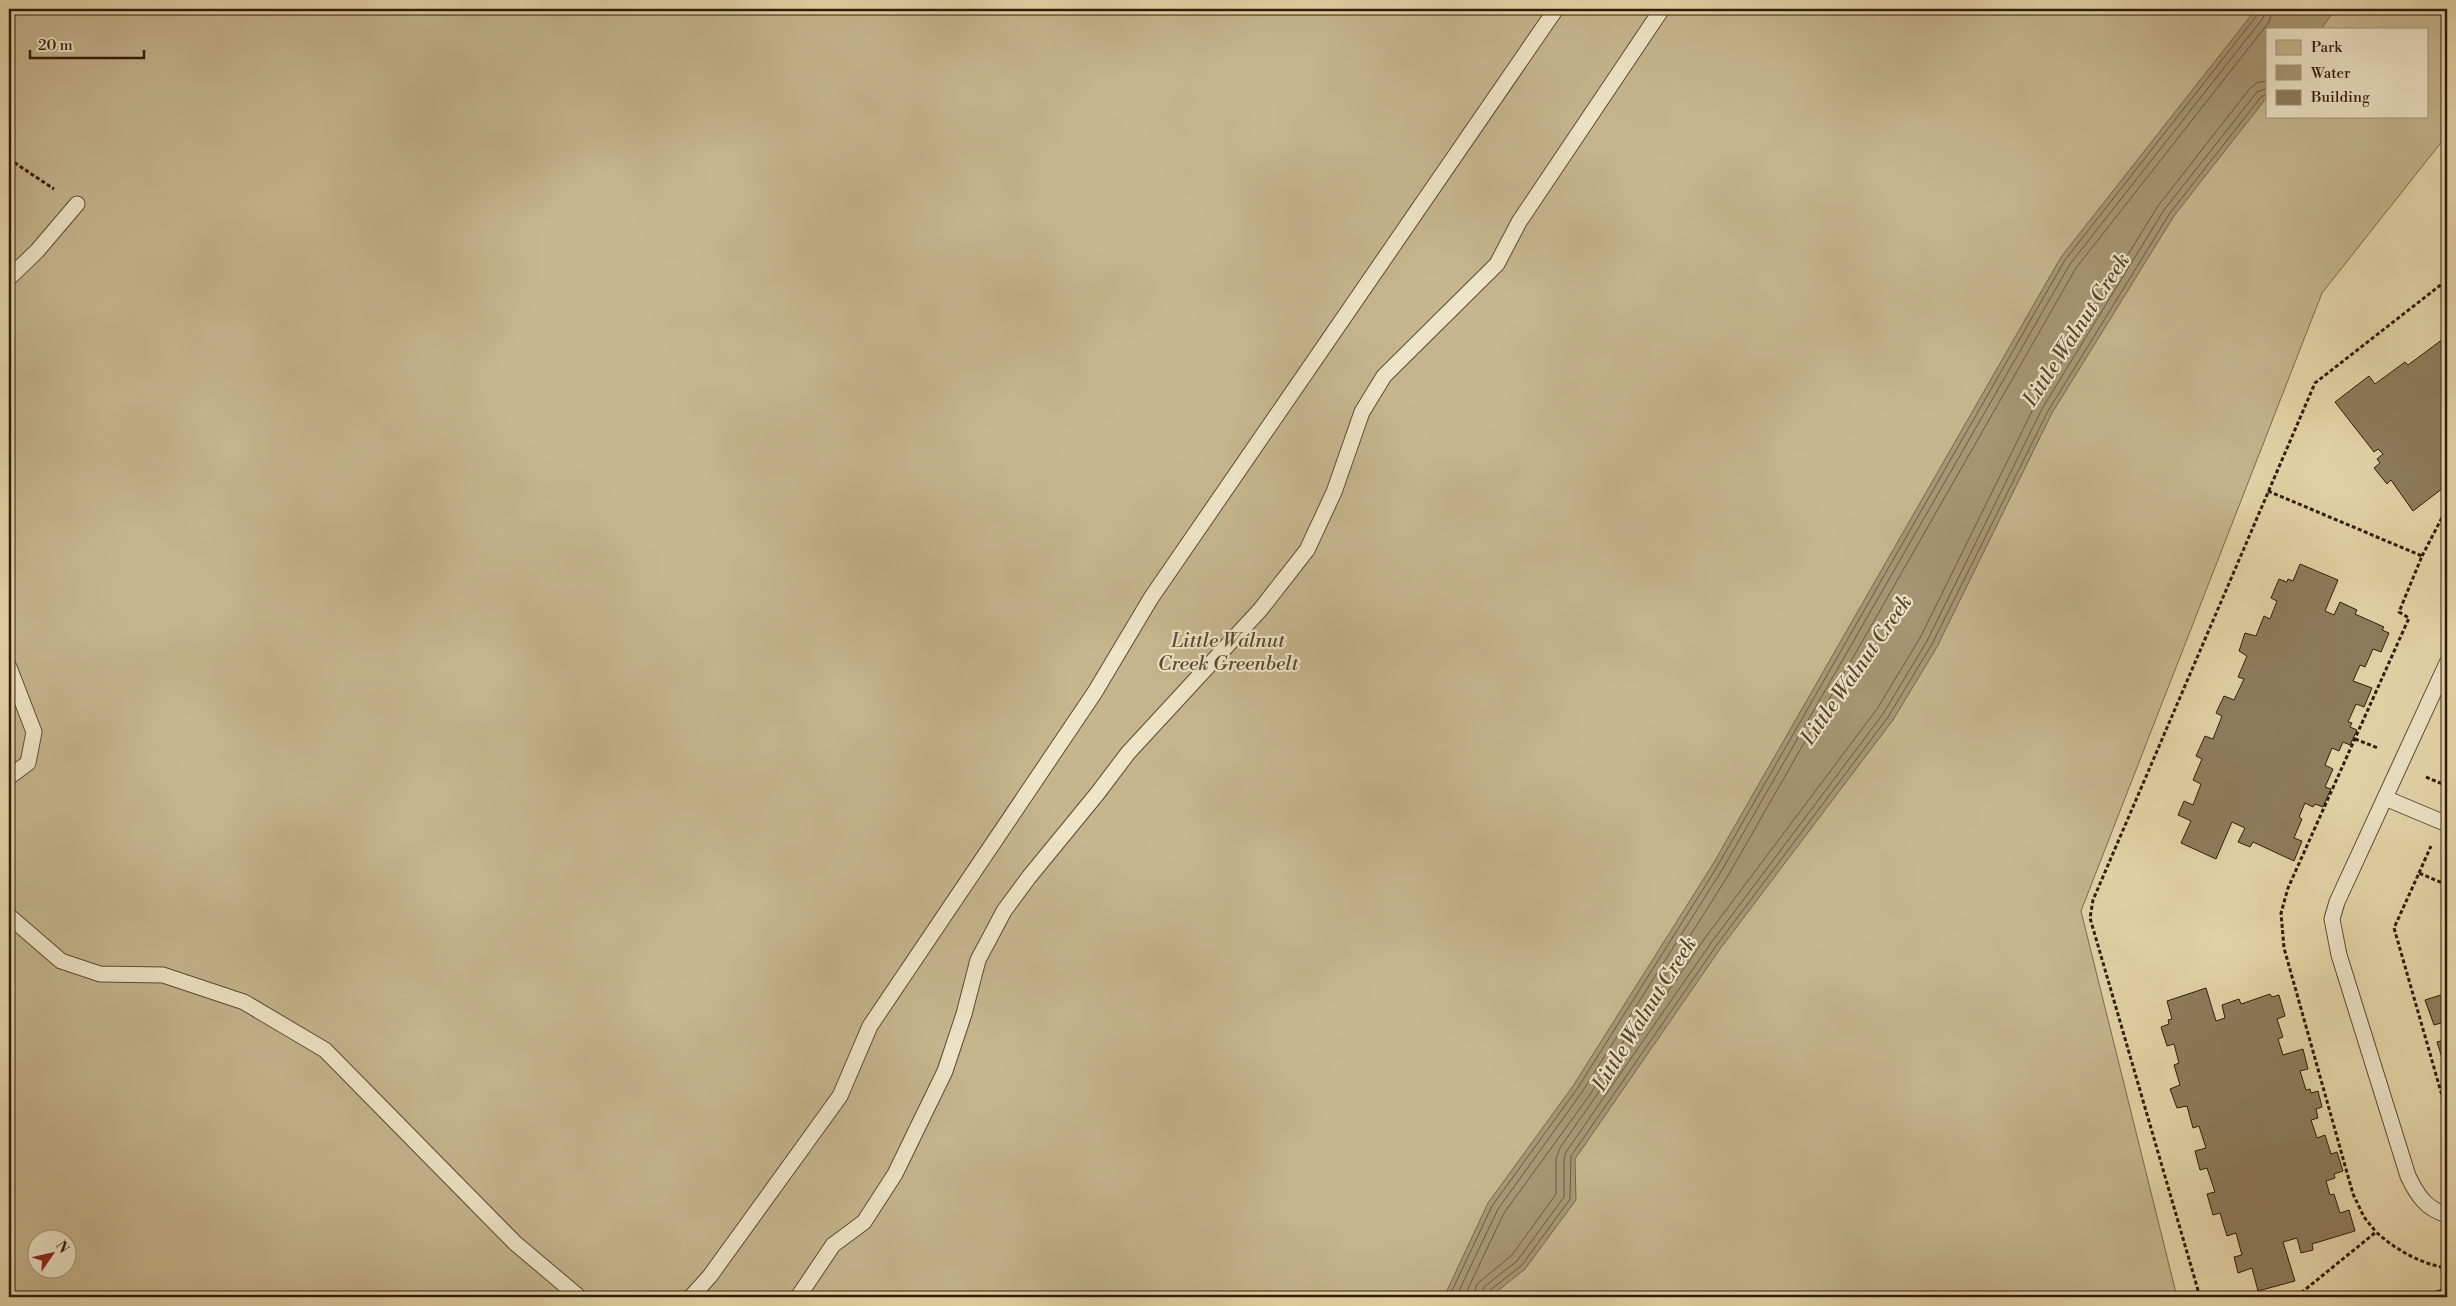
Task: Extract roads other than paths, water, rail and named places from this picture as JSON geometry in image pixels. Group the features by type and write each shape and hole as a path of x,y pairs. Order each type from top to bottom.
{"lane":[{"path":"691,1297 710,1276 840,1096 870,1026 1096,692 1151,598 1556,9"},
{"path":"798,1297 833,1245 864,1222 895,1174 945,1071 964,1014 978,960 1004,911 1029,876 1097,794 1128,753 1260,610 1307,550 1334,492 1362,412 1384,376 1497,264 1520,222 1662,9"},
{"path":"9,278 37,251 77,204"},
{"path":"2447,663 2337,902 2332,919 2334,938 2408,1176 2419,1197 2434,1212 2447,1215"},
{"path":"9,667 34,732 28,763 9,777"},
{"path":"2385,798 2447,824"},
{"path":"9,916 61,961 100,974 163,974 244,1002 325,1050 515,1243 580,1297"}],"water":[{"name":"Little Walnut Creek","path":"2256,9 2336,9 2322,28 2266,28 2266,98 2174,216 2052,413 1937,647 1893,720 1720,949 1575,1159 1576,1200 1525,1269 1490,1297 1444,1297 1488,1203 1573,1086 1713,864 2061,257"}],"park label":[{"name":"Little Walnut Creek Greenbelt","path":"1228,652"}]}
